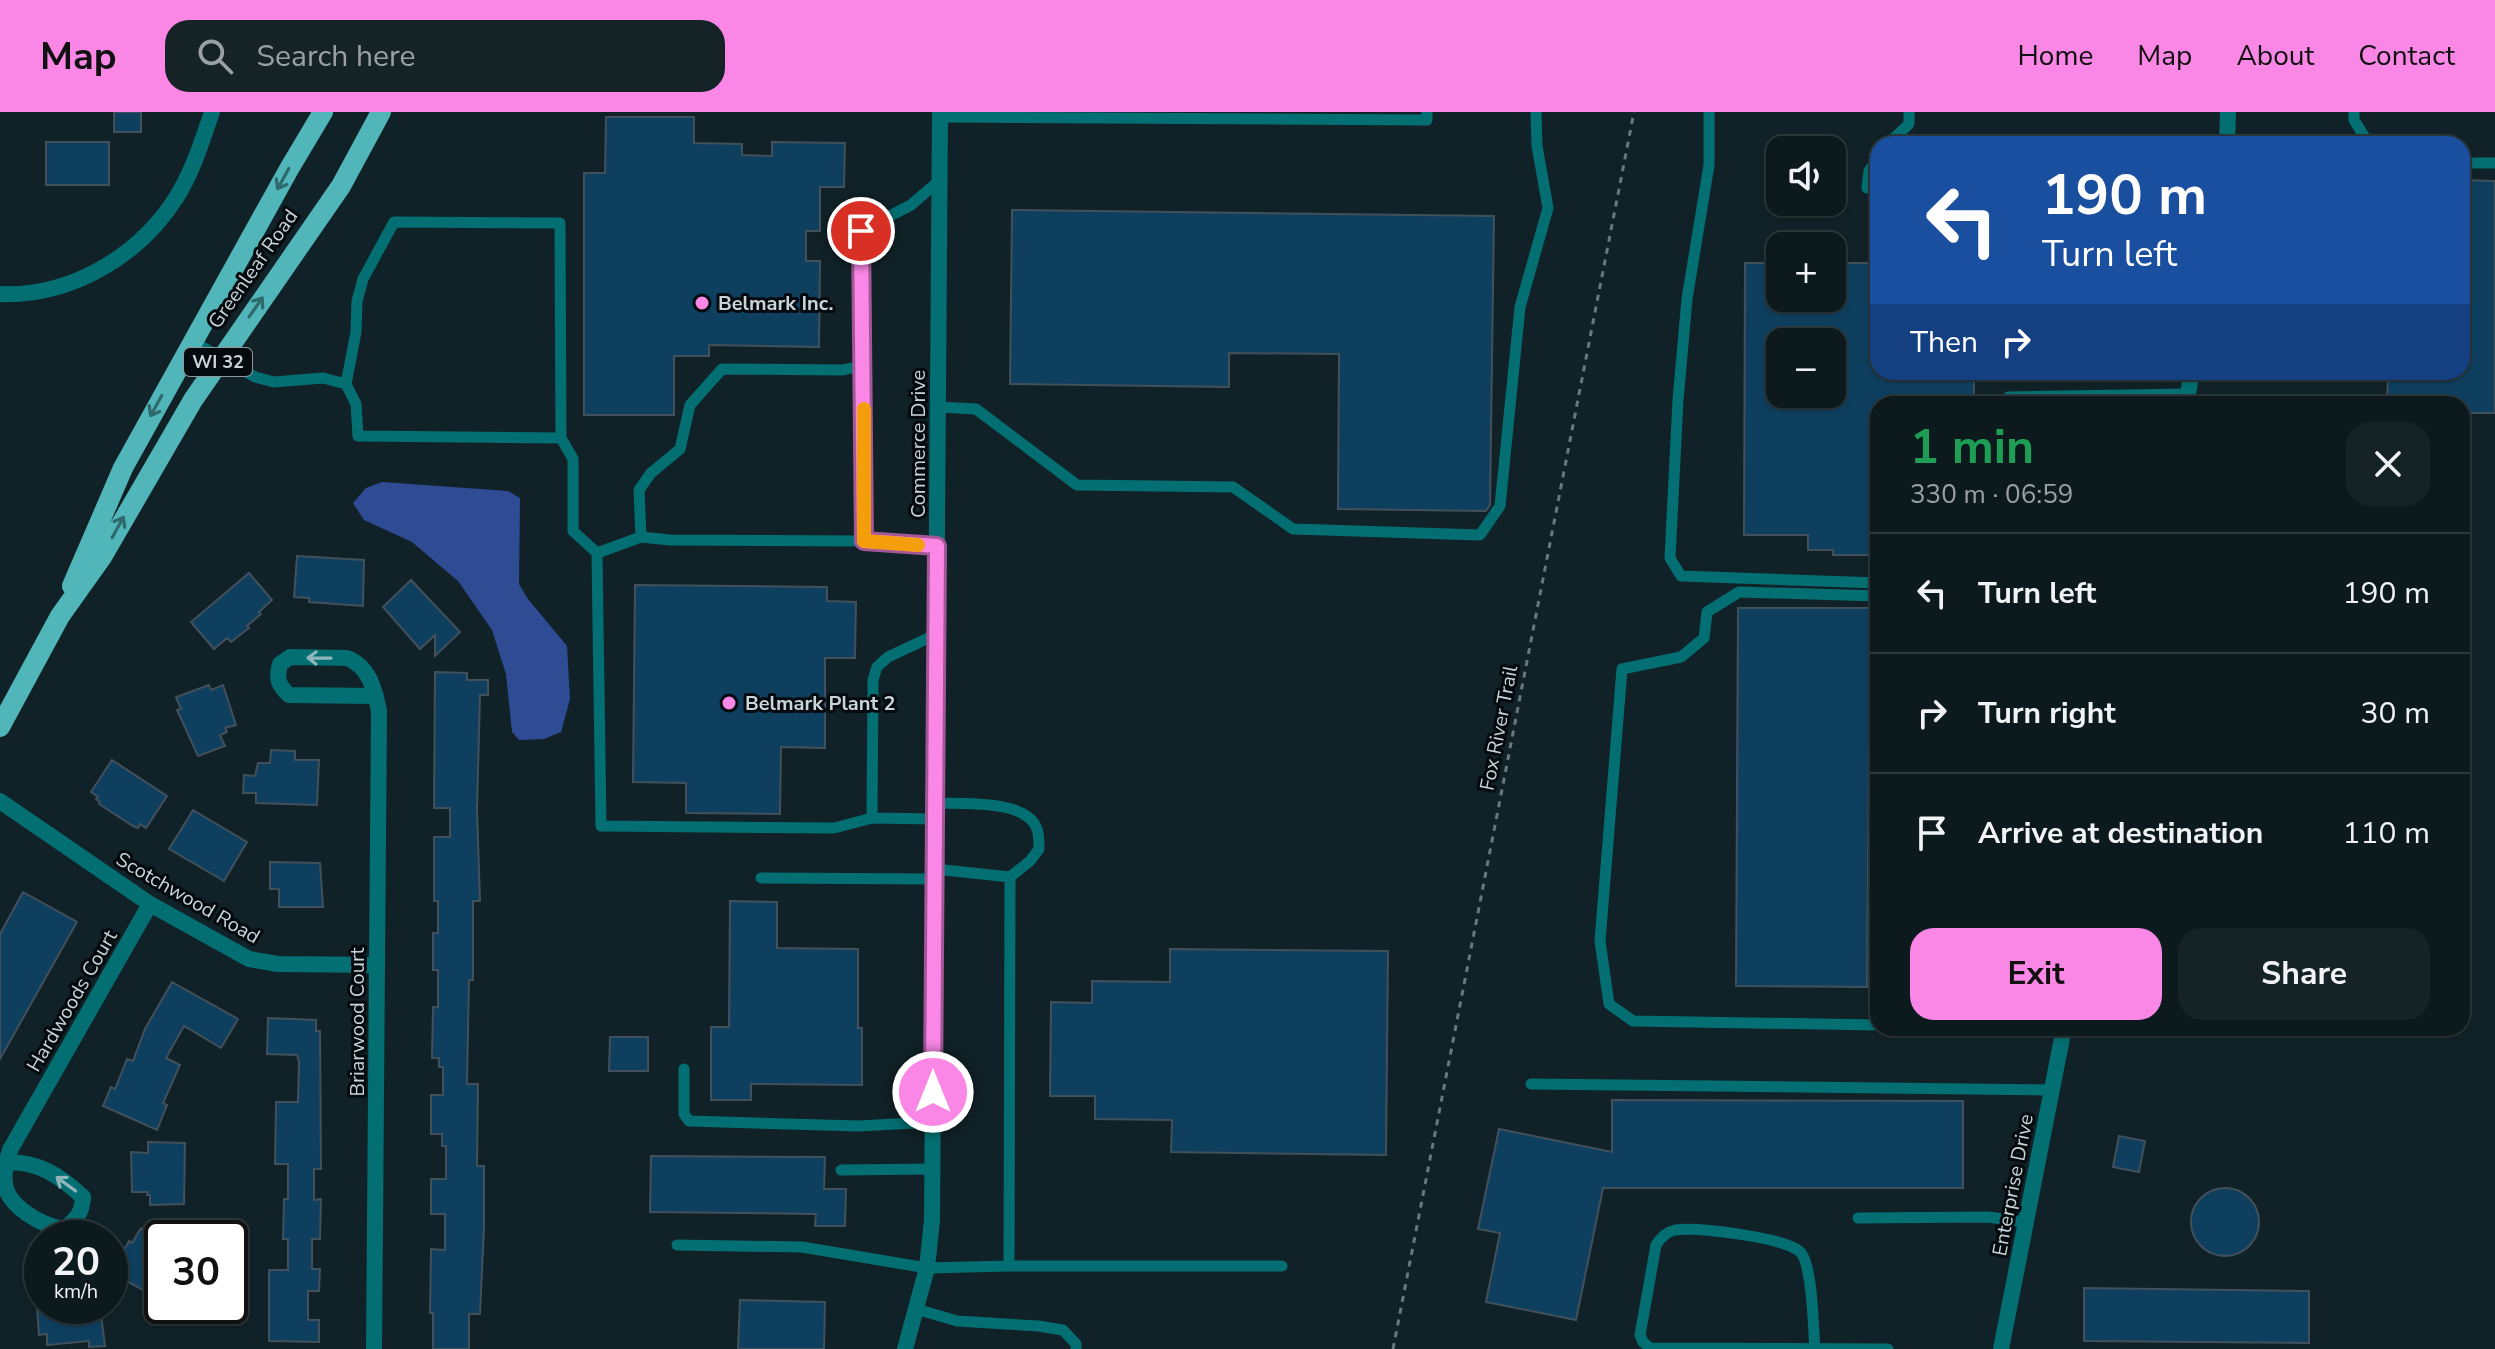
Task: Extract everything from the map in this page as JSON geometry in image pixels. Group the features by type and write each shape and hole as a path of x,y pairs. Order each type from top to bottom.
{"main road":[{"name":"Greenleaf Road","path":"0,727 60,616 123,468 323,112"},
{"name":"Greenleaf Road","path":"60,616 102,557 150,471 220,358 341,186 381,112"}],"street":[{"path":"0,294 66,285 117,260 139,242 161,219 193,167 212,112"},
{"path":"2227,136 2228,112"},
{"name":"Commerce Drive","path":"905,1349 927,1268 933,1169 940,114"},
{"name":"Briarwood Court","path":"374,1349 379,711 376,696 370,680 355,661 347,658 290,657 280,664 277,676 281,688 289,695 376,696"},
{"name":"Scotchwood Road","path":"0,801 150,904 249,959 278,964 377,965"},
{"name":"Hardwoods Court","path":"7,1162 10,1150 150,904"},
{"name":"Enterprise Drive","path":"2001,1349 2062,1036"},
{"path":"7,1162 30,1162 75,1189 83,1197 82,1209 76,1220 64,1229 50,1227 16,1205 4,1185 7,1162"}],"lane":[{"path":"940,114 1427,120 1427,112"},
{"path":"938,407 976,409 1077,485 1233,487 1293,529 1480,535 1500,506 1520,307 1548,208 1537,146 1536,112"},
{"path":"1709,112 1709,165 1687,299 1678,400 1670,558 1681,576 1870,583"},
{"path":"1896,136 1909,124 1909,112"},
{"path":"2354,112 2354,120 2364,136"},
{"path":"2470,163 2495,163"},
{"path":"1867,188 1870,170"},
{"path":"864,541 861,231 911,205 940,180"},
{"path":"561,438 358,436 356,404 346,384 356,332 357,301 363,279 394,222 560,223 561,438 573,459 573,531 597,553 601,826 834,828 872,818 1004,806 1024,813 1037,827 1039,849 1010,877 1009,1266"},
{"path":"192,341 255,377 274,382 323,378 346,384"},
{"path":"641,537 639,490 651,473 680,449 690,405 722,369 843,370 864,365"},
{"path":"597,553 641,537 864,541 937,546"},
{"path":"1870,596 1739,592 1707,612 1704,638 1681,657 1622,669 1600,941 1609,1004 1633,1021 1870,1025"},
{"path":"872,818 873,680 877,667 888,657 937,634"},
{"path":"761,878 935,874 1010,877"},
{"path":"684,1069 684,1114 689,1121 858,1126 933,1122"},
{"path":"1531,1084 2052,1090"},
{"path":"841,1170 933,1169"},
{"path":"1858,1218 1988,1217 2026,1222"},
{"path":"1815,1349 1807,1269 1799,1251 1775,1241 1727,1233 1677,1230 1666,1233 1660,1239 1656,1245 1640,1335 1650,1348 1815,1349 1888,1349"},
{"path":"677,1245 802,1247 927,1268 1282,1266"},
{"path":"916,1309 957,1321 1063,1330 1076,1344 1076,1349"}],"path":[{"name":"Fox River Trail","path":"1393,1349 1634,112"}],"water":[{"path":"382,482 508,491 520,498 519,584 567,646 570,699 561,732 544,739 519,740 512,732 506,674 492,630 458,581 412,542 364,520 353,503 366,488"}],"building":[{"path":"114,112 141,112 141,132 114,132"},
{"name":"Belmark Inc.","path":"606,117 694,117 694,143 742,144 742,155 772,156 772,142 845,143 844,187 820,187 820,231 806,231 806,261 820,261 819,347 709,345 709,356 674,356 674,415 584,415 584,173 605,173"},
{"path":"46,142 109,142 109,185 46,185"},
{"path":"2470,180 2495,181 2495,413 2470,413 2470,396 2387,396 2388,380 2470,380"},
{"path":"1012,210 1494,216 1490,505 1486,511 1338,509 1339,354 1229,353 1229,387 1010,384"},
{"path":"1745,263 1766,263 1766,312 1846,312 1846,263 1870,263 1870,380 1974,380 1974,396 1870,396 1870,555 1833,555 1833,550 1808,550 1808,535 1744,535"},
{"path":"297,556 364,560 363,606 309,602 309,598 294,597"},
{"path":"249,573 272,600 247,626 249,628 231,642 227,638 214,649 191,622"},
{"path":"411,580 460,632 435,656 435,635 420,649 383,607"},
{"name":"Belmark Plant 2","path":"635,585 827,587 827,601 856,602 855,658 825,658 825,748 781,747 780,814 686,813 686,783 633,782"},
{"path":"1738,608 1870,608 1867,987 1736,986"},
{"path":"435,672 467,673 467,680 488,680 488,695 480,695 477,809 480,901 473,901 473,980 469,980 467,1084 478,1084 477,1166 484,1166 484,1227 480,1314 469,1314 469,1349 433,1349 433,1313 430,1313 431,1249 445,1250 445,1214 431,1214 431,1179 446,1179 446,1146 442,1146 442,1134 431,1134 431,1095 443,1095 443,1067 439,1067 439,1058 432,1058 433,1007 438,1007 438,970 433,970 433,933 438,933 438,901 434,901 434,837 450,837 450,808 434,808"},
{"path":"209,685 211,690 223,685 236,725 225,728 227,732 220,735 225,746 198,756 177,710 181,709 176,697"},
{"path":"271,750 295,751 295,760 319,760 317,805 256,803 256,793 243,793 244,775 255,776 258,763 270,763"},
{"path":"112,760 167,796 146,828 140,824 138,828 133,826 99,804 98,797 91,792"},
{"path":"193,810 247,842 224,881 169,849"},
{"path":"270,862 320,863 323,907 279,907 279,889 270,889"},
{"path":"23,892 77,922 0,1059 0,934"},
{"path":"730,901 777,902 777,948 858,949 862,1085 751,1084 751,1100 711,1100 711,1027 729,1027"},
{"path":"1170,949 1388,951 1386,1155 1171,1152 1172,1120 1095,1119 1095,1096 1050,1096 1051,1002 1092,1003 1092,981 1170,982"},
{"path":"172,982 238,1019 221,1048 184,1026 166,1058 180,1065 163,1103 167,1105 157,1130 103,1106 111,1087 115,1089 127,1059 133,1061 145,1029"},
{"path":"268,1018 316,1020 316,1031 320,1031 321,1169 314,1169 314,1200 321,1199 320,1239 312,1239 312,1269 320,1269 319,1291 308,1291 308,1320 319,1320 319,1342 269,1341 269,1270 288,1270 288,1239 283,1239 288,1164 275,1164 276,1102 298,1102 299,1062 297,1055 267,1054"},
{"path":"610,1037 648,1037 648,1071 609,1071"},
{"path":"1612,1100 1963,1101 1963,1188 1603,1188 1576,1320 1486,1302 1500,1233 1478,1229 1499,1129 1612,1152"},
{"path":"2119,1136 2145,1141 2139,1172 2113,1167"},
{"path":"148,1142 185,1143 184,1204 150,1205 148,1192 132,1192 131,1152 148,1153"},
{"path":"651,1156 825,1157 824,1189 846,1189 845,1226 815,1226 816,1214 650,1212"},
{"path":"2218,1188 2232,1188 2244,1193 2254,1203 2259,1222 2254,1241 2244,1251 2232,1256 2218,1256 2206,1251 2196,1241 2191,1229 2191,1215 2196,1203 2206,1193"},
{"path":"141,1228 144,1230 144,1291 128,1282 128,1243 132,1243"},
{"path":"2084,1288 2309,1291 2309,1343 2084,1341"},
{"path":"740,1300 825,1302 824,1349 738,1349"},
{"path":"38,1324 102,1324 105,1346 89,1347 89,1341 47,1345 47,1334 39,1335"}],"slow traffic":[{"path":"864,409 864,541 918,545"}],"place":[{"name":"Belmark Inc.","path":"702,303"},
{"name":"Belmark Plant 2","path":"729,703"}],"route":[{"path":"861,231 864,541 937,546 933,1092"}]}
